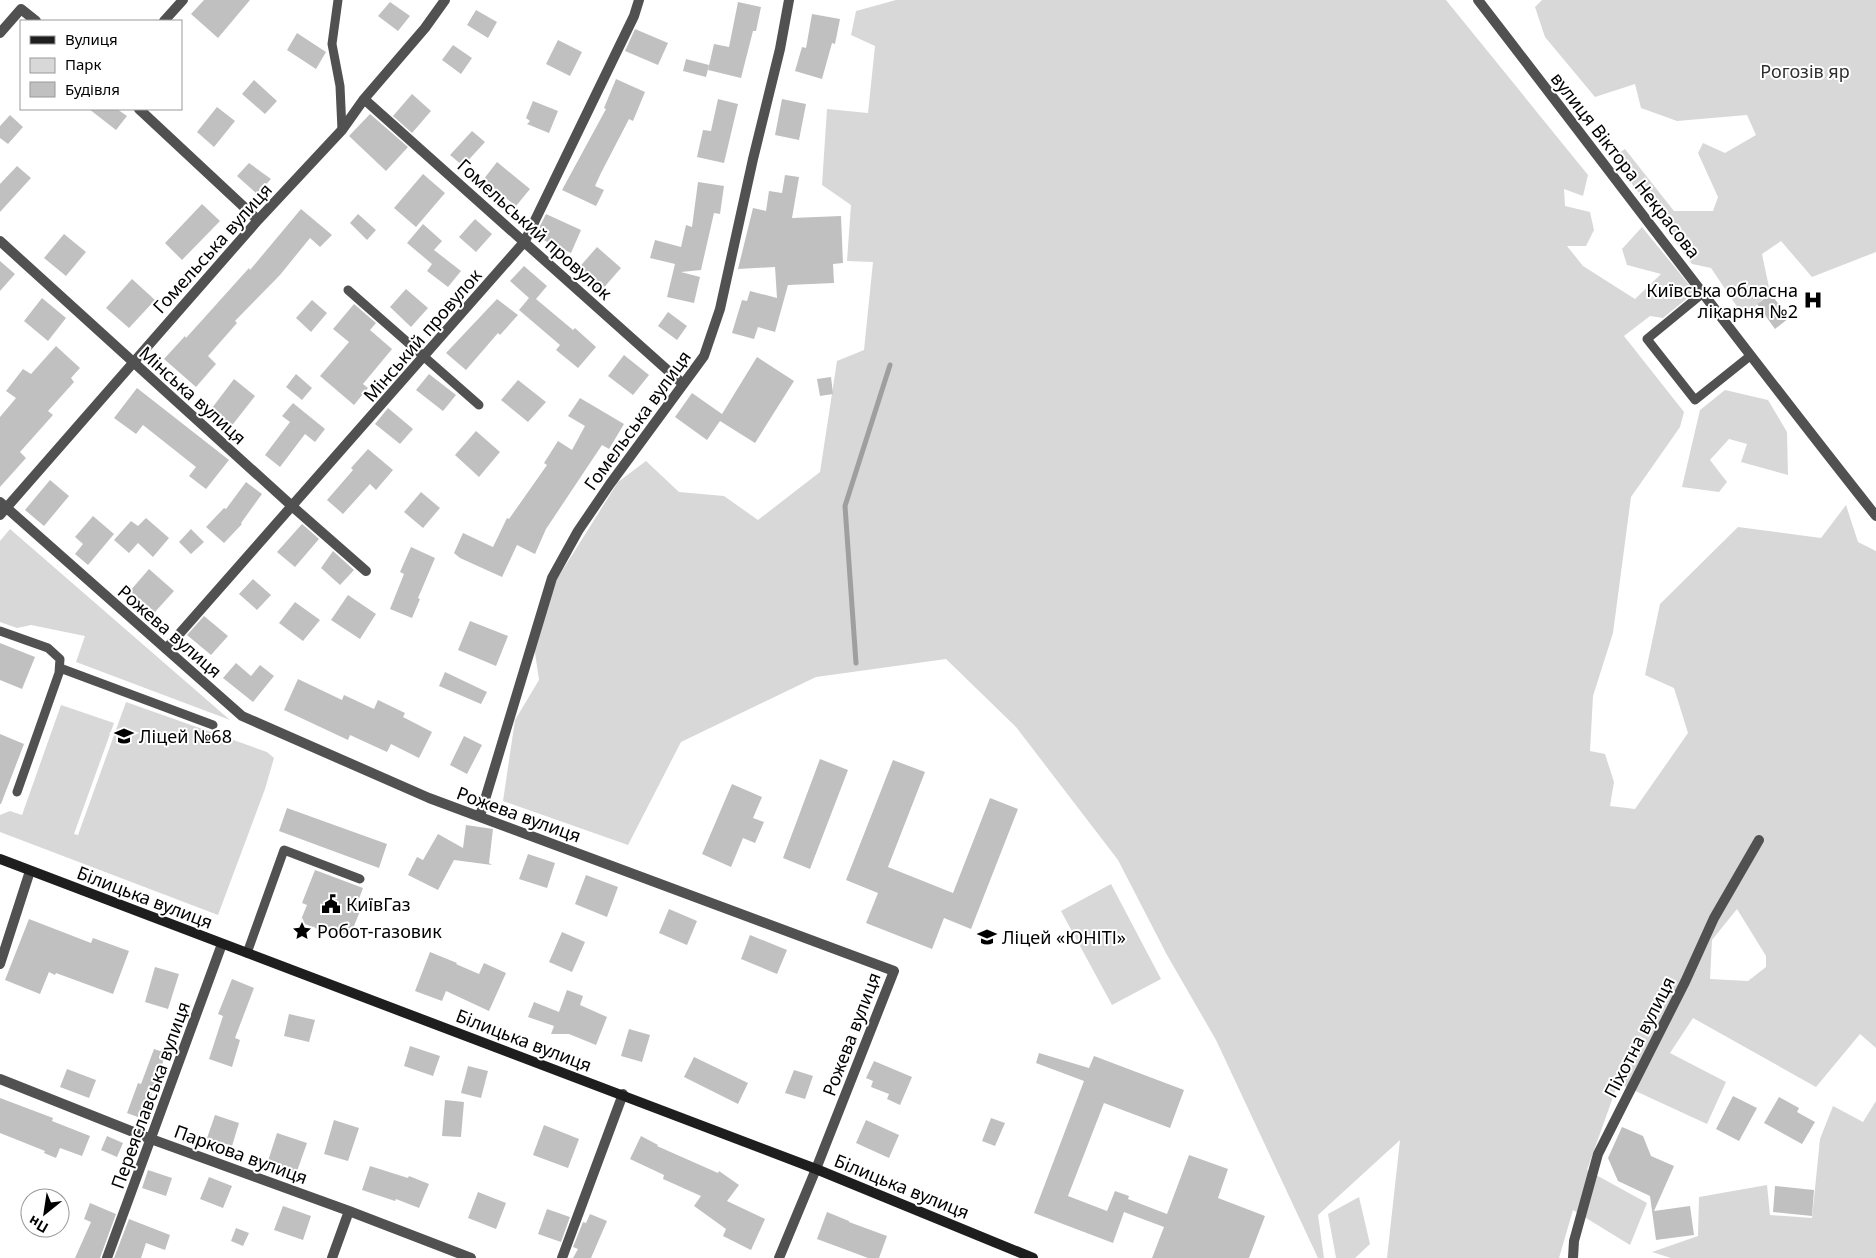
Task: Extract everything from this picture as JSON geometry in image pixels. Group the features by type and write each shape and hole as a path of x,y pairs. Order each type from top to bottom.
{"main road":[{"name":"Білицька вулиця","path":"0,859 816,1168 1033,1258"}],"street":[{"path":"165,20 183,0"},
{"name":"Гомельська вулиця","path":"2,508 258,220 342,130 364,99 425,28 445,0"},
{"name":"Мінський провулок","path":"166,649 293,507 525,241 634,16 639,0"},
{"name":"Гомельська вулиця","path":"480,816 552,578 583,523 704,356 720,309 753,159 780,49 789,0"},
{"name":"вулиця Віктора Некрасова","path":"1478,0 1750,356 1876,516"},
{"path":"0,33 20,9 35,20"},
{"name":"Гомельський провулок","path":"364,99 684,384"},
{"path":"140,110 258,220"},
{"name":"Мінська вулиця","path":"0,242 293,507 366,570"},
{"name":"Рожева вулиця","path":"2,508 242,716 429,798 894,971 816,1168"},
{"name":"Піхотна вулиця","path":"1573,1258 1574,1241 1598,1154 1685,982 1714,918 1760,840"},
{"path":"0,964 30,871"},
{"name":"Переяславська вулиця","path":"107,1258 222,944"},
{"name":"Паркова вулиця","path":"0,1079 151,1139 349,1211 471,1258"},
{"path":"562,1258 623,1094"},
{"path":"779,1258 816,1168"},
{"path":"332,1258 349,1211"}],"lane":[{"path":"338,0 332,44 340,86 342,130"},
{"path":"348,290 479,405"},
{"path":"1703,293 1647,339 1695,400 1750,356"},
{"path":"0,631 48,648 60,659 59,673 17,792"},
{"path":"60,668 213,725"},
{"path":"247,953 284,850 360,878"}],"green space":[{"path":"896,0 1446,0 1588,175 1583,196 1564,189 1565,206 1590,212 1594,230 1586,246 1567,246 1583,266 1635,299 1661,274 1627,265 1622,249 1642,227 1695,292 1663,318 1650,316 1624,336 1684,412 1680,427 1631,497 1613,633 1593,696 1590,751 1605,754 1614,782 1610,806 1635,809 1688,733 1674,688 1645,675 1660,604 1738,527 1821,538 1846,505 1858,542 1876,551 1876,1048 1860,1034 1816,1087 1693,1018 1670,1053 1726,1082 1707,1124 1618,1083 1587,1170 1647,1203 1630,1245 1573,1210 1559,1258 1387,1258 1400,1140 1318,1215 1324,1258 1318,1258 1216,1040 1167,955 1118,860 1016,727 946,659 816,677 681,742 628,845 503,801 515,720 539,680 534,646 557,579 618,482 646,461 679,492 724,496 758,520 820,472 837,361 864,350 873,262 847,261 851,205 822,185 827,109 868,113 875,46 851,35 856,11","holes":["1737,909 1766,956 1766,967 1748,981 1710,979 1712,940"]},
{"name":"Рогозів яр","path":"1542,0 1876,0 1876,252 1812,277 1781,241 1762,254 1770,292 1744,317 1711,268 1692,264 1612,157 1625,149 1674,211 1713,211 1718,197 1698,153 1703,143 1725,153 1756,135 1747,115 1677,121 1641,108 1635,84 1595,97 1545,37 1535,7"},
{"path":"1725,390 1768,400 1787,432 1788,475 1741,462 1747,444 1729,439 1710,460 1727,482 1719,492 1682,487 1700,410"},
{"path":"10,529 230,720 76,662 85,636 31,625 17,628 0,622 0,541"},
{"path":"126,702 267,752 274,758 265,789 218,915 0,832 0,815 10,811 22,815 61,705 114,723 74,834 78,835"},
{"path":"1111,884 1161,979 1112,1005 1061,911"},
{"path":"1876,1101 1876,1258 1671,1258 1652,1252 1698,1236 1699,1197 1767,1185 1770,1215 1812,1218 1820,1139 1833,1106 1863,1122"},
{"path":"1359,1197 1370,1244 1355,1258 1336,1258 1328,1214"}],"building":[{"path":"204,0 250,0 218,38 191,14"},
{"path":"390,2 410,16 398,31 378,16"},
{"path":"738,2 761,7 756,31 753,31 741,78 708,70 714,44 729,47"},
{"path":"476,10 497,22 488,38 467,25"},
{"path":"812,14 840,19 835,44 832,43 822,79 795,71 802,47 806,48"},
{"path":"635,29 668,43 658,65 625,51"},
{"path":"297,33 326,52 316,69 287,50"},
{"path":"558,40 582,52 570,76 546,64"},
{"path":"453,45 472,58 461,74 442,60"},
{"path":"686,59 709,65 706,77 683,71"},
{"path":"616,79 645,92 633,121 629,119 595,186 604,190 596,206 562,190 606,109 604,108"},
{"path":"254,80 277,101 265,114 242,94"},
{"path":"412,94 431,111 412,133 393,116"},
{"path":"718,99 738,104 724,163 697,157 703,130 711,131"},
{"path":"782,99 806,104 799,140 775,135"},
{"path":"533,101 558,111 549,133 527,124 530,121 526,118"},
{"path":"217,107 235,121 214,147 197,132"},
{"path":"90,110 118,110 127,116 116,130"},
{"path":"370,114 408,147 386,171 349,136"},
{"path":"10,115 23,127 8,144 0,138 0,126"},
{"path":"472,131 485,142 463,166 450,155"},
{"path":"497,162 530,189 516,206 483,180"},
{"path":"249,163 271,179 257,194 237,176"},
{"path":"17,166 31,178 0,212 0,184"},
{"path":"423,174 445,193 416,227 394,208"},
{"path":"785,175 799,177 792,218 841,216 843,263 833,264 834,283 788,285 775,332 758,327 754,339 732,333 742,300 747,301 750,291 777,298 775,267 738,269 753,208 766,211 769,191 782,193"},
{"path":"698,182 724,186 720,214 714,213 701,270 681,272 700,277 694,303 667,297 675,264 650,258 655,240 681,247 686,225 692,227"},
{"path":"202,204 220,221 182,260 165,243"},
{"path":"301,209 332,235 320,247 310,238 280,275 235,321 237,323 208,356 216,364 196,387 164,359 185,336 186,338 249,268 250,270"},
{"path":"358,214 376,230 367,240 350,223"},
{"path":"546,214 581,230 571,253 535,236"},
{"path":"475,219 492,234 476,252 459,237"},
{"path":"423,224 442,241 434,250 461,271 448,287 427,271 432,264 407,243"},
{"path":"64,234 86,252 66,276 44,258"},
{"path":"597,247 621,268 600,292 576,271"},
{"path":"0,261 15,274 0,291"},
{"path":"524,266 547,286 536,299 573,330 575,328 596,347 578,368 556,350 560,345 519,310 529,298 510,281"},
{"path":"132,279 155,300 129,328 106,308"},
{"path":"406,289 428,308 411,327 390,307"},
{"path":"1771,294 1789,318 1775,329 1757,304"},
{"path":"42,298 66,318 48,341 24,321"},
{"path":"497,299 518,315 500,335 498,333 466,370 446,353"},
{"path":"312,300 327,313 311,332 296,318"},
{"path":"354,304 376,323 370,330 392,349 363,384 368,388 354,405 320,376 349,342 333,329"},
{"path":"668,312 687,326 677,340 658,326"},
{"path":"56,346 80,368 71,378 74,382 48,411 53,415 20,452 26,458 0,487 0,417 16,398 6,391 23,369 31,374"},
{"path":"624,355 649,375 633,395 608,376"},
{"path":"757,357 794,381 755,443 720,421 707,440 675,417 692,393 722,414"},
{"path":"296,374 312,388 302,400 286,387"},
{"path":"429,374 456,395 443,411 416,390"},
{"path":"831,377 833,394 820,396 817,379"},
{"path":"234,379 255,396 230,428 209,412"},
{"path":"518,380 546,402 528,422 501,400"},
{"path":"137,388 229,460 206,489 189,476 196,467 143,425 136,434 114,418"},
{"path":"580,398 624,424 609,449 602,445 546,529 535,554 517,545 502,577 460,558 454,553 463,533 493,547 507,518 509,519 547,465 544,463 558,441 572,450 585,426 568,416"},
{"path":"293,403 325,429 315,442 305,434 280,467 265,455 290,422 282,416"},
{"path":"388,408 413,429 400,444 375,424"},
{"path":"476,431 500,452 479,477 455,455"},
{"path":"368,449 393,470 376,490 370,484 343,514 327,500"},
{"path":"50,480 69,496 44,526 25,510"},
{"path":"246,482 262,494 242,524 224,543 206,527 224,508 226,509"},
{"path":"421,492 440,508 423,528 404,512"},
{"path":"93,516 114,534 88,565 75,554 83,544 75,537"},
{"path":"146,518 169,538 153,557 138,543 129,553 114,540 131,521 138,526"},
{"path":"302,524 319,539 295,567 277,552"},
{"path":"191,529 204,542 191,554 179,542"},
{"path":"411,547 435,558 418,598 420,599 412,618 390,609 404,574 400,572"},
{"path":"333,551 354,570 340,585 321,568"},
{"path":"149,569 174,591 155,612 130,591"},
{"path":"253,579 271,595 257,610 239,594"},
{"path":"348,595 376,614 360,639 331,620"},
{"path":"295,602 320,620 303,641 279,623"},
{"path":"204,616 228,636 211,655 187,635"},
{"path":"470,621 508,636 496,666 458,650"},
{"path":"0,643 35,657 22,689 0,680"},
{"path":"236,663 251,676 260,665 274,676 253,702 223,678"},
{"path":"445,672 487,692 481,704 439,686"},
{"path":"298,679 342,700 344,695 374,709 378,700 405,713 403,717 432,732 419,758 391,744 387,752 350,735 348,740 284,710"},
{"path":"0,734 24,744 1,804 0,804"},
{"path":"464,736 482,745 467,774 450,765"},
{"path":"820,759 848,770 810,869 783,858"},
{"path":"893,760 925,772 888,867 953,893 990,798 1018,809 971,929 944,918 932,949 866,923 878,893 846,880"},
{"path":"732,784 762,797 753,818 764,822 755,843 743,838 731,867 702,854"},
{"path":"287,808 387,844 379,868 279,831"},
{"path":"466,825 493,829 489,863 492,865 454,860 438,890 408,875 417,857 423,860 438,834 463,848"},
{"path":"528,854 555,863 547,888 519,879"},
{"name":"КиївГаз","path":"315,870 363,888 357,904 362,906 350,936 332,929 330,934 300,922 307,905 302,903"},
{"path":"586,875 618,887 607,917 575,904"},
{"path":"669,909 697,921 687,945 659,933"},
{"path":"29,919 91,943 93,938 129,951 113,994 49,972 40,994 5,980"},
{"path":"562,932 585,942 572,972 549,962"},
{"path":"750,935 787,950 777,974 741,959"},
{"path":"430,952 479,974 484,963 506,973 489,1011 446,991 442,1001 415,991"},
{"path":"155,967 179,974 168,1009 145,1002"},
{"path":"232,979 254,988 235,1038 240,1040 232,1067 209,1059 223,1016 218,1014"},
{"path":"567,990 583,996 580,1005 607,1017 596,1045 569,1034 551,1034 554,1026 528,1017 534,1002 559,1012"},
{"path":"289,1014 315,1020 309,1042 284,1036"},
{"path":"629,1029 650,1035 642,1062 621,1056"},
{"path":"410,1046 440,1056 433,1076 404,1066"},
{"path":"154,1049 166,1053 143,1119 127,1113 138,1083 141,1084"},
{"path":"1039,1053 1089,1068 1094,1056 1184,1090 1170,1128 1104,1103 1068,1196 1107,1211 1115,1191 1129,1196 1128,1199 1167,1214 1189,1155 1228,1169 1218,1198 1265,1216 1249,1258 1152,1258 1164,1227 1124,1212 1113,1243 1034,1213 1084,1081 1036,1063"},
{"path":"694,1057 748,1083 738,1104 684,1077"},
{"path":"874,1061 912,1077 900,1105 887,1099 889,1094 871,1087 873,1081 866,1078"},
{"path":"468,1066 488,1071 481,1098 461,1093"},
{"path":"67,1069 96,1080 89,1098 60,1087"},
{"path":"794,1070 813,1076 805,1099 785,1093"},
{"path":"1733,1096 1757,1108 1739,1141 1716,1129"},
{"path":"1779,1097 1799,1108 1797,1112 1815,1122 1802,1144 1764,1123"},
{"path":"0,1098 53,1118 52,1121 90,1136 82,1156 60,1148 56,1158 44,1153 45,1151 0,1133"},
{"path":"445,1100 464,1102 461,1137 442,1136"},
{"path":"215,1115 239,1123 232,1146 207,1138"},
{"path":"991,1118 1005,1123 995,1146 982,1141"},
{"path":"334,1120 359,1128 348,1161 324,1154"},
{"path":"866,1120 899,1135 889,1158 856,1143"},
{"path":"544,1125 579,1139 568,1168 533,1155"},
{"path":"1622,1127 1643,1136 1651,1156 1674,1166 1654,1211 1690,1206 1694,1235 1656,1240 1650,1196 1618,1181 1608,1158"},
{"path":"277,1133 307,1143 296,1174 267,1164"},
{"path":"107,1136 123,1143 117,1157 101,1150"},
{"path":"641,1136 657,1146 718,1173 719,1171 739,1185 727,1201 765,1219 751,1250 723,1236 726,1229 694,1206 701,1196 663,1179 664,1175 630,1159"},
{"path":"370,1166 408,1178 409,1176 429,1184 419,1208 396,1199 395,1201 362,1190"},
{"path":"148,1170 172,1178 166,1196 142,1188"},
{"path":"209,1177 232,1186 223,1208 200,1199"},
{"path":"1775,1186 1814,1190 1812,1216 1773,1212"},
{"path":"478,1192 506,1203 496,1229 468,1218"},
{"path":"90,1203 116,1214 100,1258 75,1258 91,1222 84,1219"},
{"path":"283,1206 311,1216 303,1240 274,1230"},
{"path":"547,1209 570,1217 561,1242 538,1234"},
{"path":"827,1212 887,1236 879,1258 868,1258 817,1239"},
{"path":"590,1214 607,1221 591,1258 573,1258 578,1249 573,1247 583,1222 586,1223"},
{"path":"129,1219 170,1235 165,1250 146,1243 141,1258 114,1258"},
{"path":"236,1228 249,1233 243,1246 231,1241"}],"waterway":[{"path":"856,663 845,506 890,365"}],"place":[{"name":"Київська обласна лікарня №2","path":"1813,300"},
{"name":"Ліцей №68","path":"124,736"},
{"name":"КиївГаз","path":"331,904"},
{"name":"Робот-газовик","path":"302,931"},
{"name":"Ліцей «ЮНІТІ»","path":"987,937"}]}
